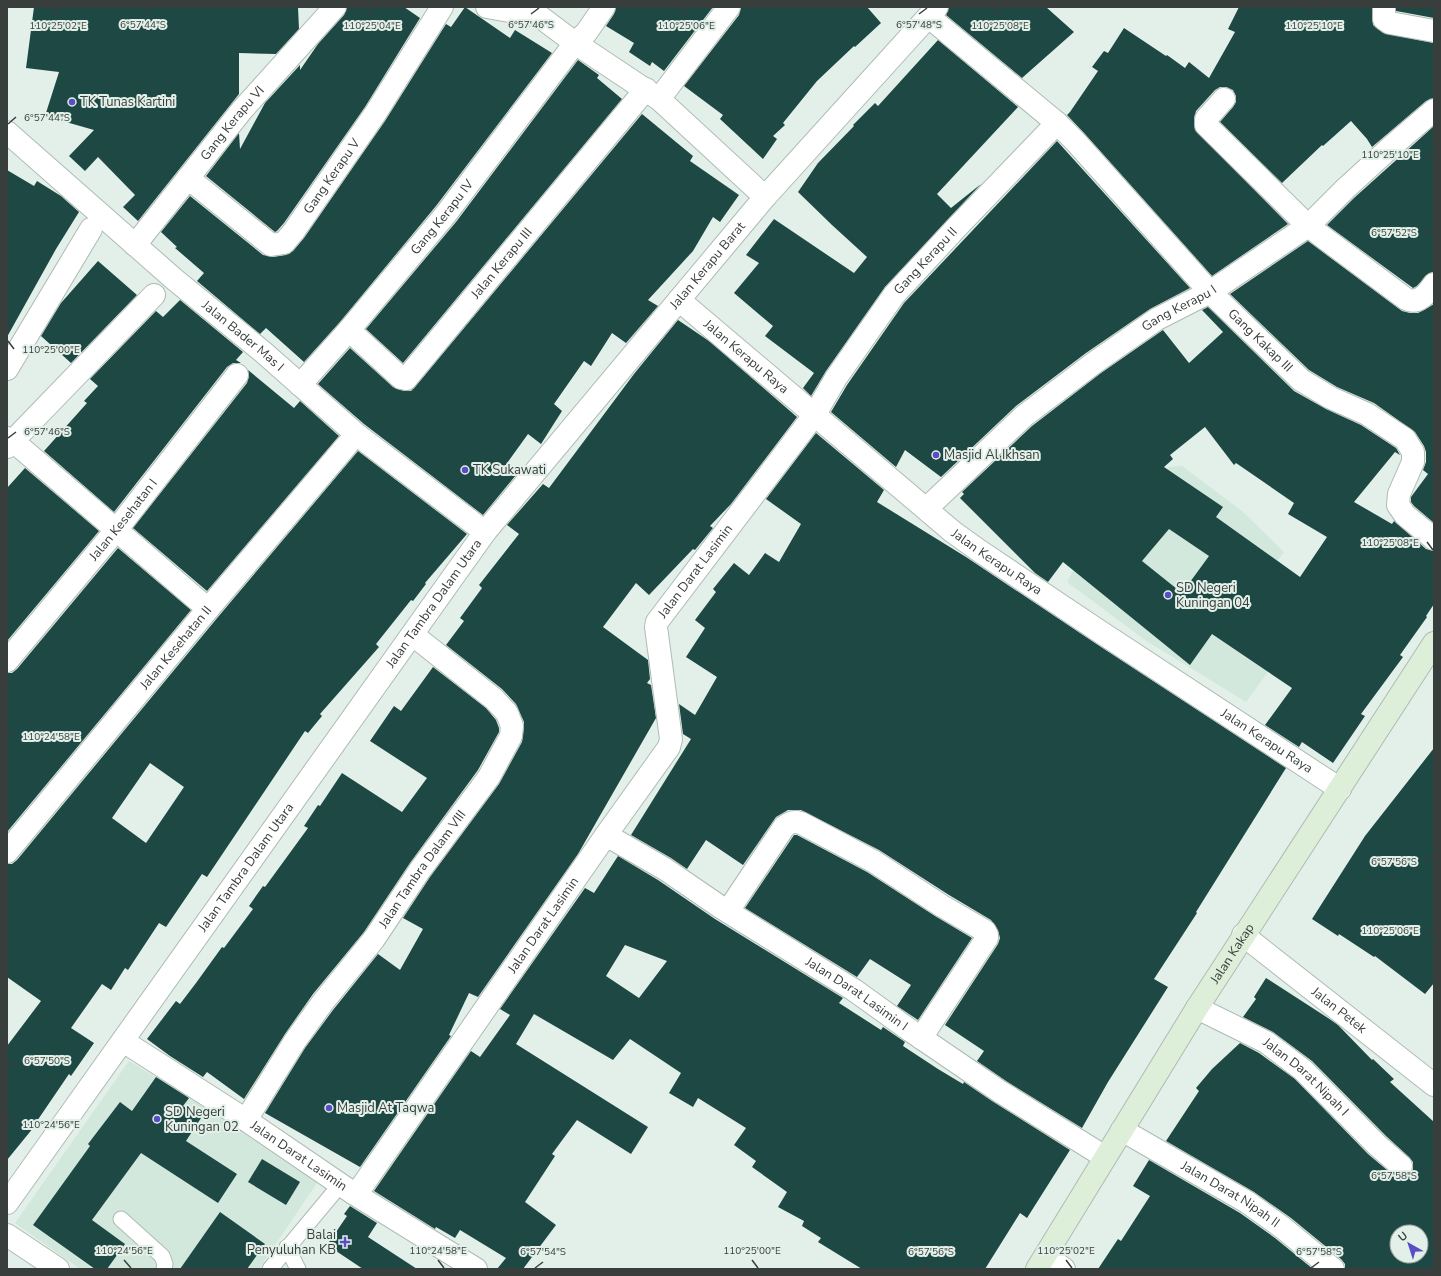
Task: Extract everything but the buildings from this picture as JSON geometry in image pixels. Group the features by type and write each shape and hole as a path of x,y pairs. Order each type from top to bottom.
{"street":[{"name":"Gang Kerapu VI","path":"135,245 242,110 335,7"},
{"name":"Gang Kerapu V","path":"188,178 271,245 284,243 294,231 375,114 442,7"},
{"path":"487,7 540,12 575,43 652,94 765,197"},
{"name":"Gang Kerapu IV","path":"300,385 349,330 446,214 575,43 586,33 604,7"},
{"path":"652,94 729,7"},
{"name":"Gang Kakap III","path":"933,12 1057,123 1075,141 1210,292 1301,380 1331,398 1366,414 1405,439 1413,452 1413,462 1399,494 1398,505 1405,516 1434,539"},
{"name":"Jalan Kerapu Barat","path":"486,532 765,197 933,12"},
{"path":"1384,13 1390,23 1434,31"},
{"name":"Jalan Kerapu III","path":"349,330 401,378 406,379 652,94"},
{"path":"1224,99 1206,119 1206,126 1308,226 1412,302 1419,300 1434,284"},
{"name":"Gang Kerapu I","path":"927,508 1024,416 1094,363 1157,319 1210,292 1308,226 1344,189 1434,110"},
{"name":"Gang Kerapu II","path":"815,414 836,378 894,295 1057,123"},
{"name":"Jalan Bader Mas I","path":"7,132 174,279 263,352 356,434 486,532"},
{"path":"7,369 91,229"},
{"path":"154,295 9,442 117,529 208,609"},
{"name":"Jalan Kerapu Raya","path":"679,300 870,462 927,508 953,532 1102,633 1340,788"},
{"name":"Jalan Kesehatan I","path":"7,661 117,529 237,375"},
{"name":"Jalan Darat Lasimin","path":"123,1041 246,1120 347,1189 360,1189 606,835 669,747 670,743 656,627 657,622 815,414"},
{"name":"Jalan Kesehatan II","path":"7,852 208,609 348,445"},
{"name":"Jalan Tambra Dalam Utara","path":"9,1197 123,1041 486,532"},
{"name":"Jalan Tambra Dalam VIII","path":"246,1120 295,1041 323,1002 374,939 420,870 489,777 511,736 512,726 507,712 494,699 413,635"},
{"name":"Jalan Kakap","path":"1042,1263 1105,1157 1197,1008 1434,643"},
{"path":"728,911 784,827 790,822 796,822 801,823 873,861 942,906 985,931 987,938 921,1038"},
{"name":"Jalan Darat Lasimin I","path":"606,835 665,868 728,911 854,990 999,1091 1105,1157"},
{"name":"Jalan Petek","path":"1243,936 1434,1085"},
{"name":"Jalan Darat Nipah I","path":"1197,1008 1266,1042 1303,1070 1401,1166"},
{"name":"Jalan Darat Nipah II","path":"1122,1130 1247,1202 1283,1228 1332,1269"},
{"path":"347,1189 476,1269"},
{"path":"7,1235 58,1269"},
{"path":"1042,1263 1064,1269"}],"lane":[{"path":"270,1269 287,1247 347,1189"},
{"path":"121,1218 162,1256 165,1264 164,1269"},
{"path":"287,1247 298,1269"}],"shaded area":[{"name":"SD Negeri Kuningan 04","path":"1182,466 1242,511 1284,552 1242,608 1289,643 1246,702 1145,640 1067,582 1073,571 1169,467"},
{"name":"SD Negeri Kuningan 02","path":"129,1061 321,1177 259,1269 80,1269 15,1223"}],"place":[{"name":"TK Tunas Kartini","path":"72,102"},
{"name":"Masjid Al Ikhsan","path":"936,455"},
{"name":"TK Sukawati","path":"465,470"},
{"name":"SD Negeri Kuningan 04","path":"1168,595"},
{"name":"Masjid At Taqwa","path":"329,1108"},
{"name":"SD Negeri Kuningan 02","path":"157,1119"},
{"name":"Balai Penyuluhan KB","path":"345,1242"}]}
